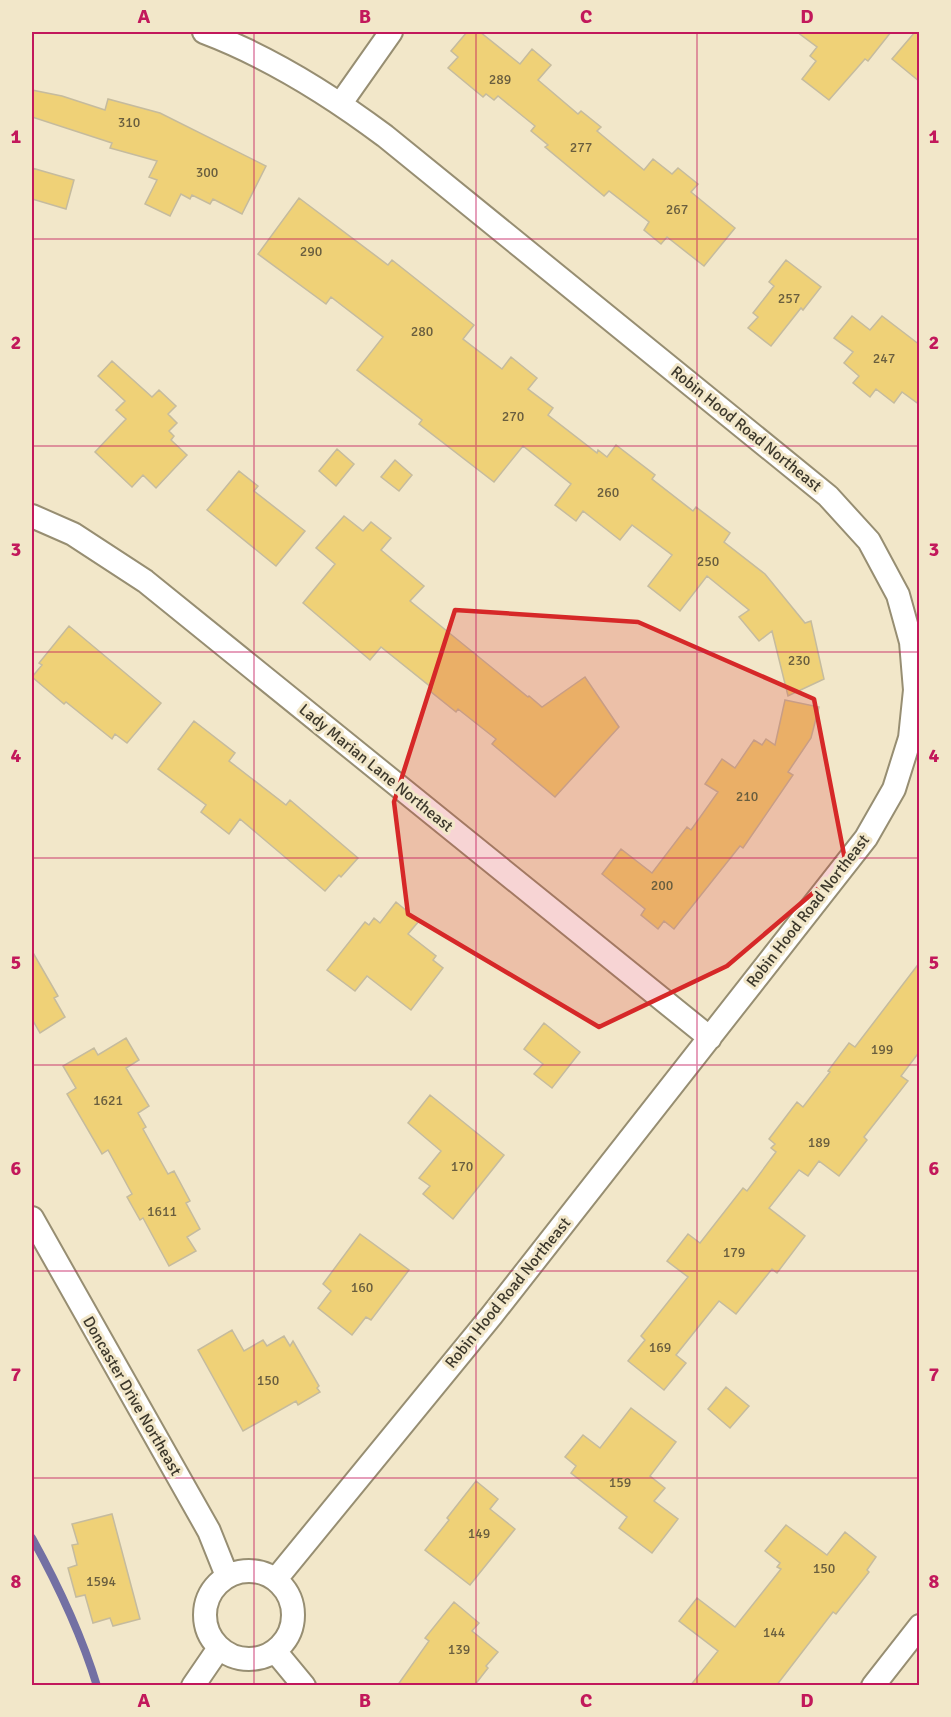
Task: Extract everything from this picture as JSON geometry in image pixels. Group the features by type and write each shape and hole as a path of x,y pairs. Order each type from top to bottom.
{"street":[{"name":"Robin Hood Road Northeast","path":"204,32 232,42 288,70 341,103 394,143 828,495 868,541 898,596 911,642 915,690 910,738 894,789 866,838 492,1315 276,1579"},
{"path":"341,103 391,32"},
{"name":"Lady Marian Lane Northeast","path":"32,516 73,534 145,581 710,1038"},
{"name":"Doncaster Drive Northeast","path":"32,1218 209,1531 227,1576"},
{"path":"252,1570 276,1579 290,1598 292,1609 289,1632 275,1651 246,1659 219,1648 206,1628 206,1604 217,1583 227,1576 252,1570"},
{"path":"873,1686 920,1626"},
{"path":"193,1686 219,1648"},
{"path":"275,1651 304,1686"}],"highlighted area":[{"path":"455,610 638,622 814,699 846,865 727,966 599,1027 408,914 394,802"}],"building":[{"path":"467,32 480,32 520,64 532,49 551,65 538,80 578,114 581,111 601,127 597,131 644,170 653,159 672,174 678,168 698,184 691,192 735,228 704,266 667,237 661,244 644,230 649,222 609,191 604,196 545,147 548,145 531,131 535,126 498,96 494,100 486,94 483,97 448,68 458,57 451,51"},
{"path":"797,32 891,32 868,61 865,59 829,100 802,79 816,61 810,56 817,47"},
{"path":"915,32 920,32 920,82 892,59"},
{"path":"32,90 62,96 105,110 108,99 160,113 266,166 242,214 213,199 210,204 192,195 190,199 181,194 170,216 145,204 157,180 149,177 157,161 110,148 112,143 32,117"},
{"path":"32,168 74,180 66,209 32,199"},
{"path":"299,198 388,265 392,260 474,325 463,339 502,369 511,357 537,378 528,389 553,408 548,415 597,453 598,450 607,457 616,445 655,475 652,479 693,511 696,507 730,533 724,542 765,574 805,623 811,621 824,679 788,696 772,631 759,641 739,617 749,610 707,576 680,611 648,586 672,555 632,525 620,540 583,511 576,521 555,505 571,484 523,446 494,482 419,424 422,420 357,370 383,337 331,297 326,304 258,254"},
{"path":"786,260 821,287 771,346 748,328 758,317 753,313 774,286 769,282"},
{"path":"852,316 870,330 882,316 920,345 920,405 902,392 894,403 876,389 870,397 853,383 859,376 844,363 853,352 834,338"},
{"path":"112,361 152,397 159,390 176,406 168,414 177,423 169,431 174,436 171,440 187,455 156,488 143,475 132,487 95,452 126,419 116,410 125,401 98,376"},
{"path":"337,449 354,464 336,486 319,471"},
{"path":"395,460 412,475 399,491 381,477"},
{"path":"239,471 258,486 254,491 305,531 276,566 207,510"},
{"path":"344,516 363,531 371,522 391,538 381,550 424,586 410,601 542,707 585,677 619,727 555,797 492,744 496,739 458,709 456,712 430,691 432,688 381,647 370,660 303,603 335,564 316,548"},
{"path":"69,626 161,703 127,743 115,734 112,739 32,677 42,665 39,663"},
{"path":"785,700 819,707 811,738 788,772 793,775 743,848 740,846 674,929 664,921 658,929 641,915 645,909 602,874 621,849 652,873 687,827 691,830 718,792 705,784 722,759 735,768 754,740 762,745 766,739 775,745"},
{"path":"194,721 235,753 229,761 286,805 290,800 358,858 325,891 240,819 229,834 201,812 206,805 158,769"},
{"path":"396,902 419,921 408,934 436,956 433,960 443,968 411,1010 367,976 355,991 327,970 365,922 369,925 374,918 380,923"},
{"path":"32,951 58,996 54,998 65,1017 40,1033 32,1019"},
{"path":"920,962 920,1051 901,1076 908,1081 864,1137 867,1140 839,1176 819,1161 808,1176 799,1170 769,1208 805,1236 777,1273 772,1269 736,1314 719,1301 676,1355 686,1363 664,1390 628,1361 645,1340 641,1336 688,1277 667,1261 688,1234 700,1243 743,1188 747,1191 776,1152 771,1148 775,1144 769,1139 797,1102 803,1107 849,1043 855,1047"},
{"path":"544,1023 580,1052 552,1088 534,1074 543,1064 524,1049"},
{"path":"126,1038 139,1060 126,1068 149,1106 138,1113 146,1127 143,1129 168,1174 174,1171 190,1201 186,1203 200,1229 187,1237 196,1251 169,1266 143,1218 140,1220 127,1197 132,1194 108,1150 102,1154 67,1094 76,1088 63,1066 94,1048 98,1055"},
{"path":"430,1095 504,1155 453,1219 423,1194 430,1186 419,1178 441,1151 408,1123"},
{"path":"360,1234 409,1270 371,1320 366,1317 352,1335 318,1308 331,1291 323,1284"},
{"path":"232,1330 244,1351 263,1340 267,1346 284,1336 290,1346 293,1341 319,1386 317,1388 320,1392 298,1405 296,1401 243,1431 198,1350"},
{"path":"726,1387 749,1406 730,1428 708,1409"},
{"path":"631,1408 676,1442 650,1476 665,1488 654,1501 678,1519 652,1553 619,1528 627,1517 571,1473 576,1466 565,1457 583,1435 600,1448"},
{"path":"476,1481 498,1499 490,1509 515,1529 470,1585 425,1550"},
{"path":"112,1514 140,1619 113,1626 110,1618 93,1623 85,1595 76,1597 68,1568 77,1565 72,1545 78,1544 72,1524"},
{"path":"786,1525 827,1555 845,1532 876,1557 867,1570 869,1572 836,1614 833,1612 776,1686 690,1686 718,1651 679,1621 697,1598 735,1627 781,1569 777,1567 780,1563 765,1551"},
{"path":"454,1602 479,1623 472,1631 498,1652 486,1666 488,1668 474,1686 397,1686 429,1641 425,1638"}],"waterway":[{"path":"32,1538 68,1610 97,1686"}]}
